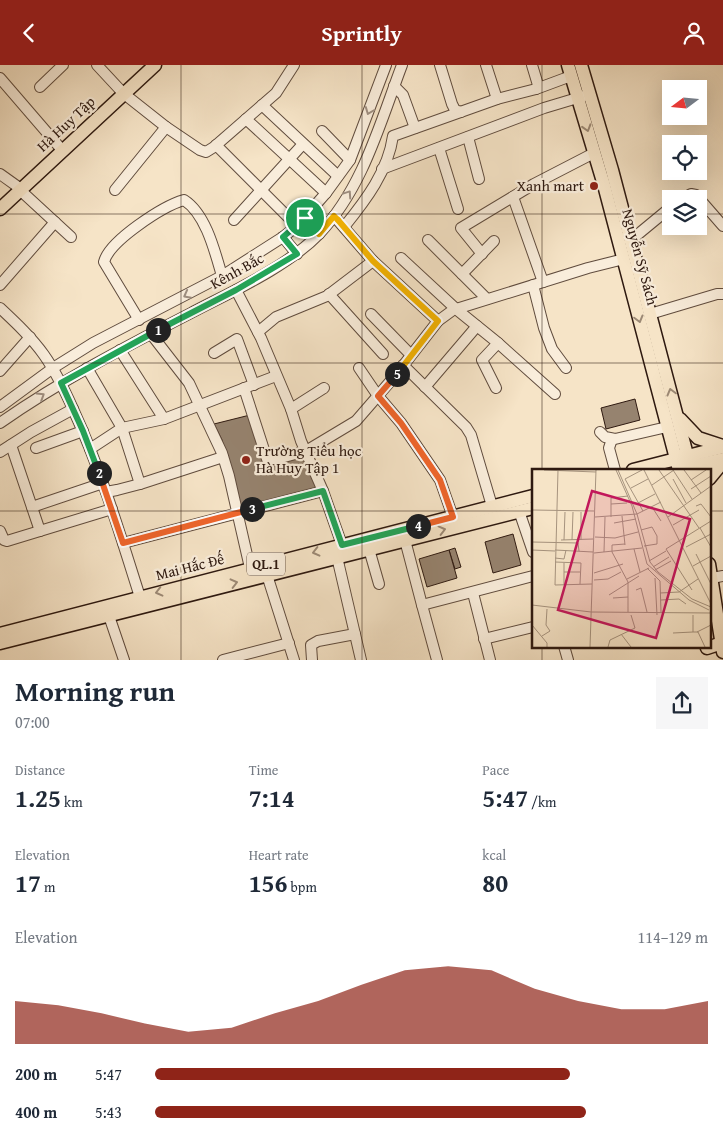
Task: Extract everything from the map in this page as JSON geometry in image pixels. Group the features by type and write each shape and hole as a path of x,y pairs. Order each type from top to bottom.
{"main road":[{"name":"Hà Huy Tập","path":"0,209 155,65"},
{"name":"Nguyễn Sỹ Sách","path":"581,65 584,96 594,153 610,184 624,259 650,313 667,427 683,466"},
{"name":"Nguyễn Sỹ Sách","path":"569,71 584,96 610,184 631,240 638,289 656,359 678,417 683,466"},
{"path":"678,417 698,438 723,447"},
{"path":"683,466 723,447"},
{"path":"646,469 723,460"},
{"path":"710,478 723,460"},
{"name":"Mai Hắc Đế","path":"0,643 15,635 140,597 267,575 453,517 532,496"},
{"name":"Mai Hắc Đế","path":"0,634 15,635 109,616 211,584 250,569 339,551 369,549 532,508"},
{"path":"708,651 722,648 715,578 710,566"}],"street":[{"path":"40,87 63,65"},
{"path":"97,65 123,93 166,127 206,152 276,93 294,65"},
{"name":"Kênh Bắc","path":"0,407 53,368 94,343 222,276 283,237 301,222 326,193 350,160 386,65"},
{"name":"Kênh Bắc","path":"0,423 87,368 236,290 297,254 319,234 334,216 354,185 365,165 402,65"},
{"path":"440,65 455,110 461,112"},
{"path":"486,65 498,99"},
{"path":"532,65 538,85 536,89"},
{"path":"344,227 366,199 389,156 393,136 498,99 536,89 569,71"},
{"path":"0,79 62,150"},
{"path":"394,87 403,95 415,128"},
{"path":"382,169 544,108 584,96"},
{"path":"262,105 338,176"},
{"path":"246,119 326,193"},
{"path":"115,189 166,127"},
{"path":"322,131 350,160"},
{"path":"468,137 480,179"},
{"path":"234,220 303,144"},
{"path":"216,145 262,191 319,234"},
{"path":"439,148 458,209"},
{"path":"482,254 461,228 534,184 594,153"},
{"path":"0,174 21,189 71,237"},
{"path":"514,197 538,284 544,328 552,349 566,368"},
{"path":"139,320 104,262 118,243 146,219 184,200 192,205 212,241 222,276"},
{"path":"707,208 723,226"},
{"path":"631,240 662,214"},
{"path":"334,216 373,261 438,321"},
{"path":"0,285 55,222"},
{"path":"283,237 297,254"},
{"path":"428,239 487,299"},
{"path":"462,274 494,241"},
{"path":"401,258 456,309 498,343 554,393"},
{"path":"214,353 237,339 267,459 277,459 306,451 356,421 438,321 456,309 624,259"},
{"path":"258,332 276,317 329,294 373,261"},
{"path":"236,290 258,332 323,491 339,551 361,660"},
{"path":"329,294 383,354"},
{"path":"650,313 723,294"},
{"path":"0,308 30,337 53,368 61,383 83,431 105,487 140,597"},
{"path":"371,315 411,355"},
{"path":"425,387 477,326"},
{"path":"151,334 189,383 223,457 250,569"},
{"path":"0,371 30,337"},
{"path":"496,388 482,360 498,343"},
{"path":"120,350 164,419"},
{"path":"403,365 466,427 471,435 492,506"},
{"path":"87,368 122,428 140,483"},
{"path":"359,369 378,396 401,423 440,480 453,517"},
{"path":"90,449 122,428 164,419 276,376"},
{"path":"291,409 324,388"},
{"path":"0,452 73,409"},
{"path":"600,432 605,437 615,439 667,427"},
{"path":"36,447 83,431"},
{"path":"612,439 609,448 615,469"},
{"path":"11,445 40,531"},
{"path":"32,507 105,487 117,491 223,457"},
{"path":"123,543 236,512 323,491"},
{"path":"0,531 3,539 6,541 112,509"},
{"path":"519,511 532,548"},
{"path":"405,540 437,660"},
{"path":"369,549 379,584"},
{"path":"267,575 294,660"},
{"path":"422,605 532,576"},
{"path":"472,593 490,660"},
{"path":"109,616 124,660"},
{"path":"484,639 532,627"},
{"path":"312,660 310,655 311,645 318,641 355,634"},
{"path":"224,660 289,643"},
{"path":"564,647 568,660"}],"building":[{"path":"635,399 640,420 606,429 601,408"},
{"name":"Trường Tiểu học Hà Huy Tập 1","path":"250,415 266,465 306,454 319,489 240,509 222,440 214,424"},
{"path":"513,534 521,565 493,573 485,542"},
{"path":"455,548 461,567 455,569 449,550"},
{"path":"449,550 457,578 427,587 419,559"}],"place":[{"name":"Xanh mart","path":"594,186"},
{"name":"Trường Tiểu học Hà Huy Tập 1","path":"246,460"}],"route":[{"path":"334,216 373,261 438,321 378,396 401,423 440,480 453,517 342,545 323,491 236,512 123,543 83,431 61,383 236,290 297,254 283,237 305,218 319,234 334,216"}]}
